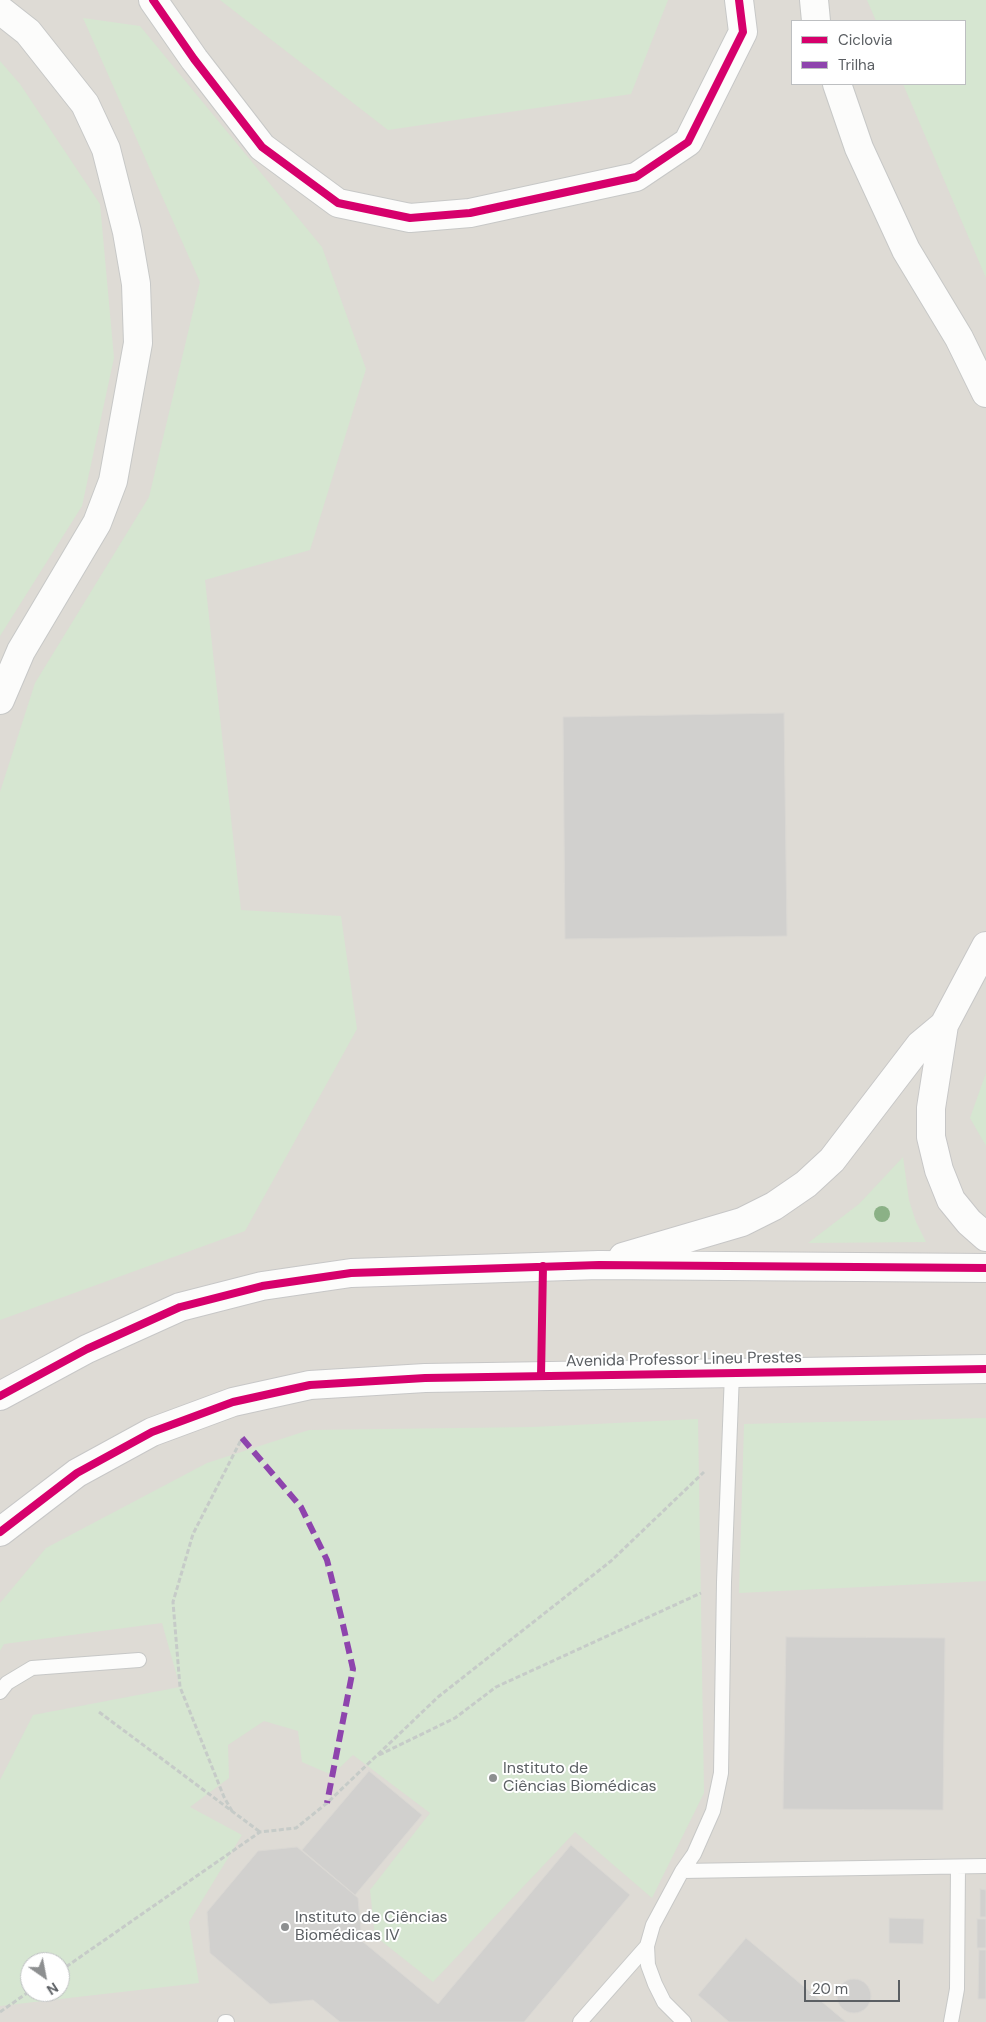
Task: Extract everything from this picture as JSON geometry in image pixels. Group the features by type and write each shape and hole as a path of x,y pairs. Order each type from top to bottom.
{"street":[{"path":"0,700 21,651 97,523 113,481 138,343 136,284 127,232 106,149 85,104 28,32 0,9 19,0"},
{"path":"153,0 194,59 262,147 338,203 410,218 470,213 636,177 688,142 743,32 739,0"},
{"path":"814,0 816,20"},
{"path":"836,85 859,148 906,250 959,338 986,394"},
{"path":"986,946 944,1025 931,1108 931,1137 939,1170 951,1200 969,1222 986,1236"},
{"path":"599,1265 742,1222 774,1206 806,1184 832,1160 920,1045 944,1025"},
{"path":"0,1396 87,1349 180,1307 262,1286 350,1273 599,1265 986,1268"},
{"name":"Avenida Professor Lineu Prestes","path":"0,1532 78,1473 152,1432 233,1402 310,1385 425,1378 986,1368"}],"lane":[{"path":"684,2022 664,2002 654,1984 648,1965 647,1946 653,1925 694,1854 713,1811 721,1773 724,1582 732,1373"},
{"path":"0,1692 7,1684 32,1668 139,1660"},
{"path":"682,1872 986,1866"},
{"path":"951,2022 957,1988 958,1867"},
{"path":"580,2022 647,1946"}],"path":[{"path":"541,1376 543,1266"},
{"path":"232,1811 224,1797 180,1687 173,1602 193,1534 242,1438"},
{"path":"70,1964 260,1832 296,1828 327,1803 438,1697 611,1561 729,1448"},
{"path":"376,1756 455,1718 496,1687 724,1582"},
{"path":"98,1712 260,1832"},
{"path":"0,2012 20,1999"}],"shaded area":[{"path":"0,0 986,0 986,2022 0,2022"}],"green space":[{"path":"220,0 668,0 631,94 388,130"},
{"path":"867,0 986,0 986,278 903,85 966,85 966,20 876,20"},
{"path":"83,18 140,26 322,247 366,369 310,550 205,580 241,910 341,916 357,1029 245,1231 0,1320 0,792 35,683 149,497 200,282"},
{"path":"0,61 20,84 100,204 114,358 82,506 0,636"},
{"path":"986,1073 986,1146 970,1118"},
{"path":"903,1157 909,1200 916,1222 926,1242 808,1243 859,1204"},
{"path":"986,1418 986,1581 739,1593 744,1424"},
{"path":"698,1419 704,1793 652,1898 575,1832 433,1982 375,1936 370,1890 430,1813 353,1755 332,1775 302,1762 298,1731 264,1721 228,1745 229,1778 190,1807 242,1835 189,1922 199,1983 70,1998 70,1952 20,1952 20,2002 35,2002 0,2006 0,1780 33,1715 180,1687 162,1623 4,1644 0,1651 0,1603 46,1548 207,1463 309,1430 533,1427"}],"building":[{"path":"784,713 787,936 565,939 563,717"},
{"path":"786,1637 945,1638 943,1810 783,1809"},
{"path":"369,1771 422,1815 355,1895 302,1850"},
{"name":"Instituto de Ciências Biomédicas IV","path":"571,1845 630,1895 524,2022 340,2022 313,2000 270,2004 210,1953 207,1912 258,1851 297,1847 358,1898 362,1941 438,2004"},
{"path":"980,1889 986,1890 986,1917 980,1917"},
{"path":"889,1918 924,1919 923,1944 889,1943"},
{"path":"977,1919 986,1919 986,1948 977,1948"},
{"path":"746,1938 846,2022 729,2022 698,1995"},
{"path":"979,1950 986,1950 986,1999 978,1999"},
{"path":"854,1979 861,1980 866,1984 870,1989 870,2003 866,2008 861,2012 854,2013 847,2012 842,2008 838,2003 837,1996 838,1989 842,1984 847,1980"}],"marked path":[{"path":"242,1438 301,1507 327,1560 341,1616 353,1669 327,1803"}],"cycle path":[{"path":"153,0 194,59 262,147 338,203 410,218 470,213 636,177 688,142 743,32 739,0"},
{"path":"0,1396 87,1349 180,1307 262,1286 351,1273 599,1265 986,1268"},
{"path":"541,1376 543,1266"},
{"path":"0,1532 77,1473 152,1432 233,1402 310,1385 425,1378 986,1369"}],"place":[{"name":"Instituto de Ciências Biomédicas","path":"493,1778"},
{"name":"Instituto de Ciências Biomédicas IV","path":"285,1927"}]}
